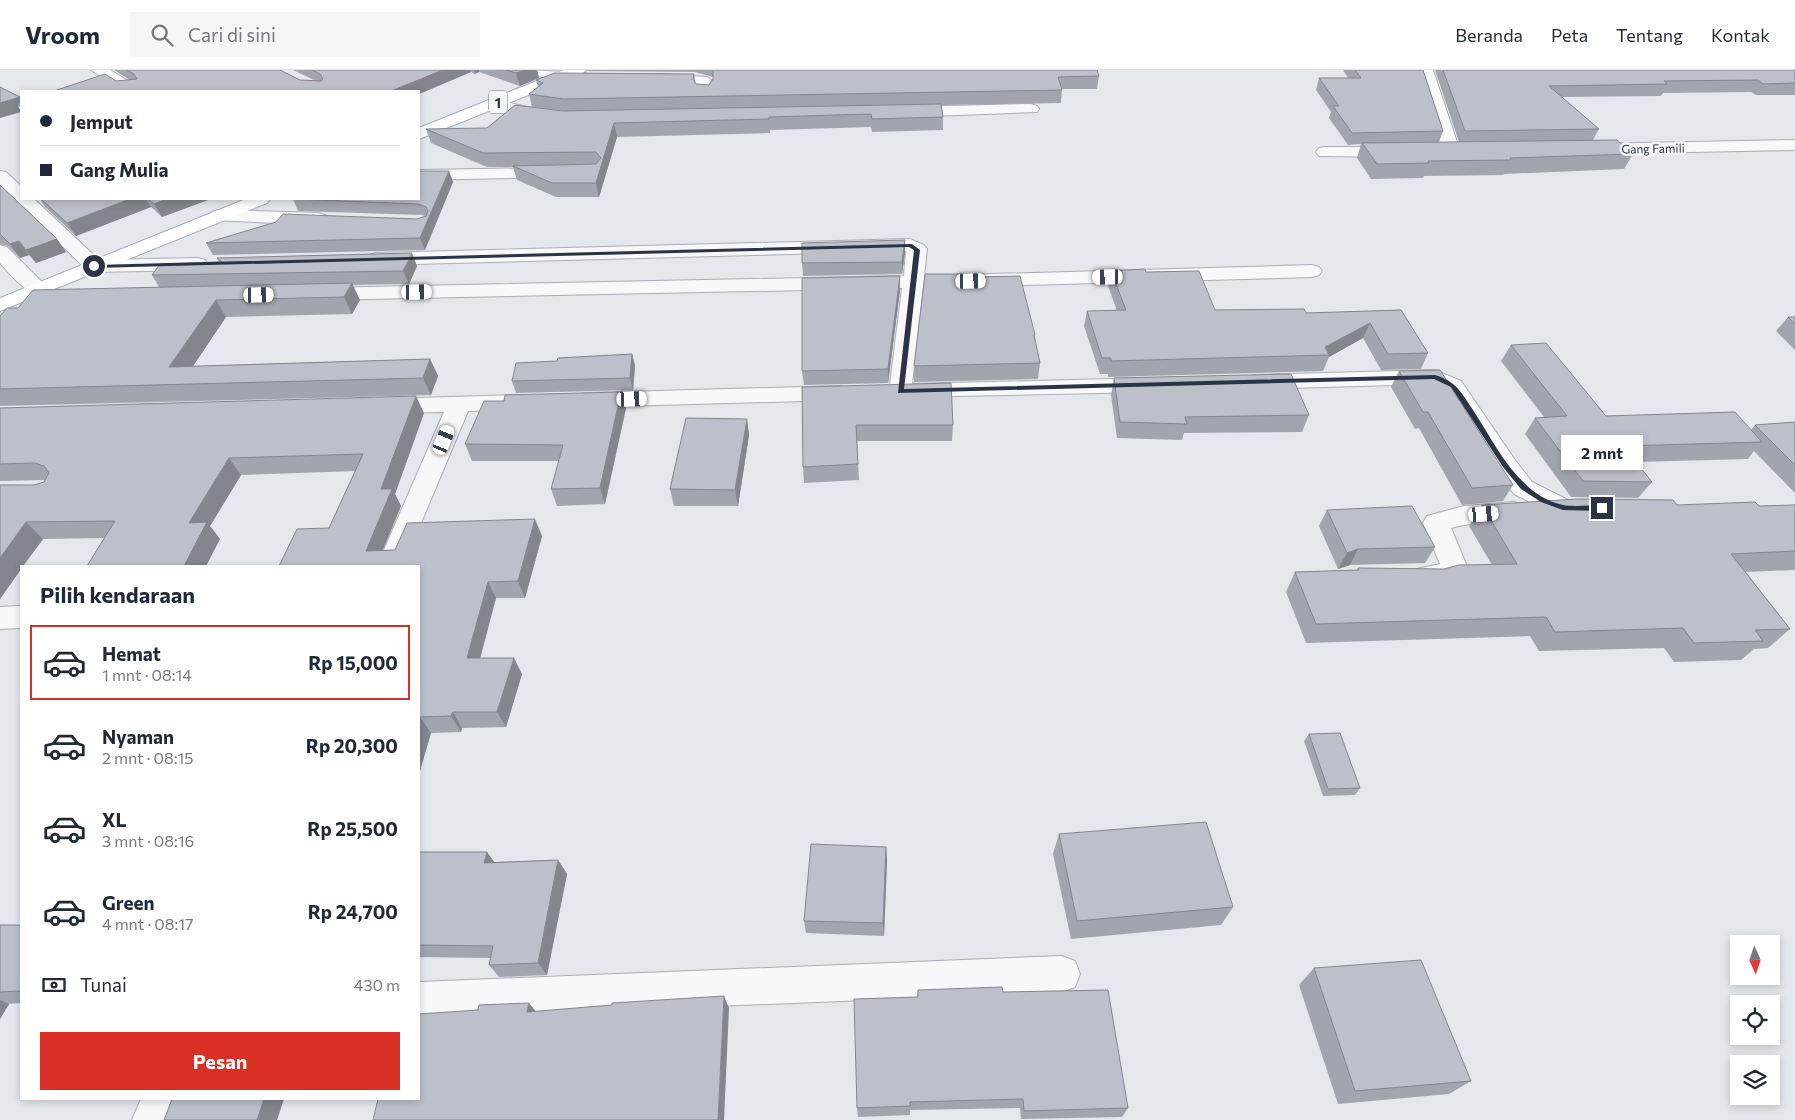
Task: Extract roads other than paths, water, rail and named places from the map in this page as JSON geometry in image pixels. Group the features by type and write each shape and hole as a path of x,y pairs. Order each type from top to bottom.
{"main road":[{"name":"1","path":"420,134 578,70"},
{"path":"0,305 259,200"}],"street":[{"path":"104,73 129,70"},
{"path":"535,70 558,78 597,78"},
{"path":"1425,70 1451,151"},
{"path":"104,73 132,90"},
{"path":"646,79 702,80 706,82 705,92"},
{"path":"493,104 526,113 566,118"},
{"path":"892,112 1031,110"},
{"name":"Gang Famili","path":"1569,149 1795,145"},
{"path":"1431,152 1470,151"},
{"path":"1325,152 1412,152"},
{"path":"420,175 564,172"},
{"path":"0,176 20,195"},
{"path":"25,200 94,266 214,263"},
{"path":"219,216 335,220"},
{"path":"353,260 910,245 917,250 913,282 881,392"},
{"path":"0,251 37,290 56,298 82,298"},
{"path":"298,294 913,282 1312,271"},
{"path":"1230,382 1435,377 1444,380 1453,386 1506,466 1523,488 1544,500 1573,508 1464,515 1436,524 1453,564 1452,573 1431,578 1395,578"},
{"path":"567,401 1172,384"},
{"path":"360,406 538,401"},
{"path":"390,565 459,404"},
{"path":"0,618 20,617"},
{"path":"420,1000 1062,974"},
{"path":"152,1120 161,1100"}]}
